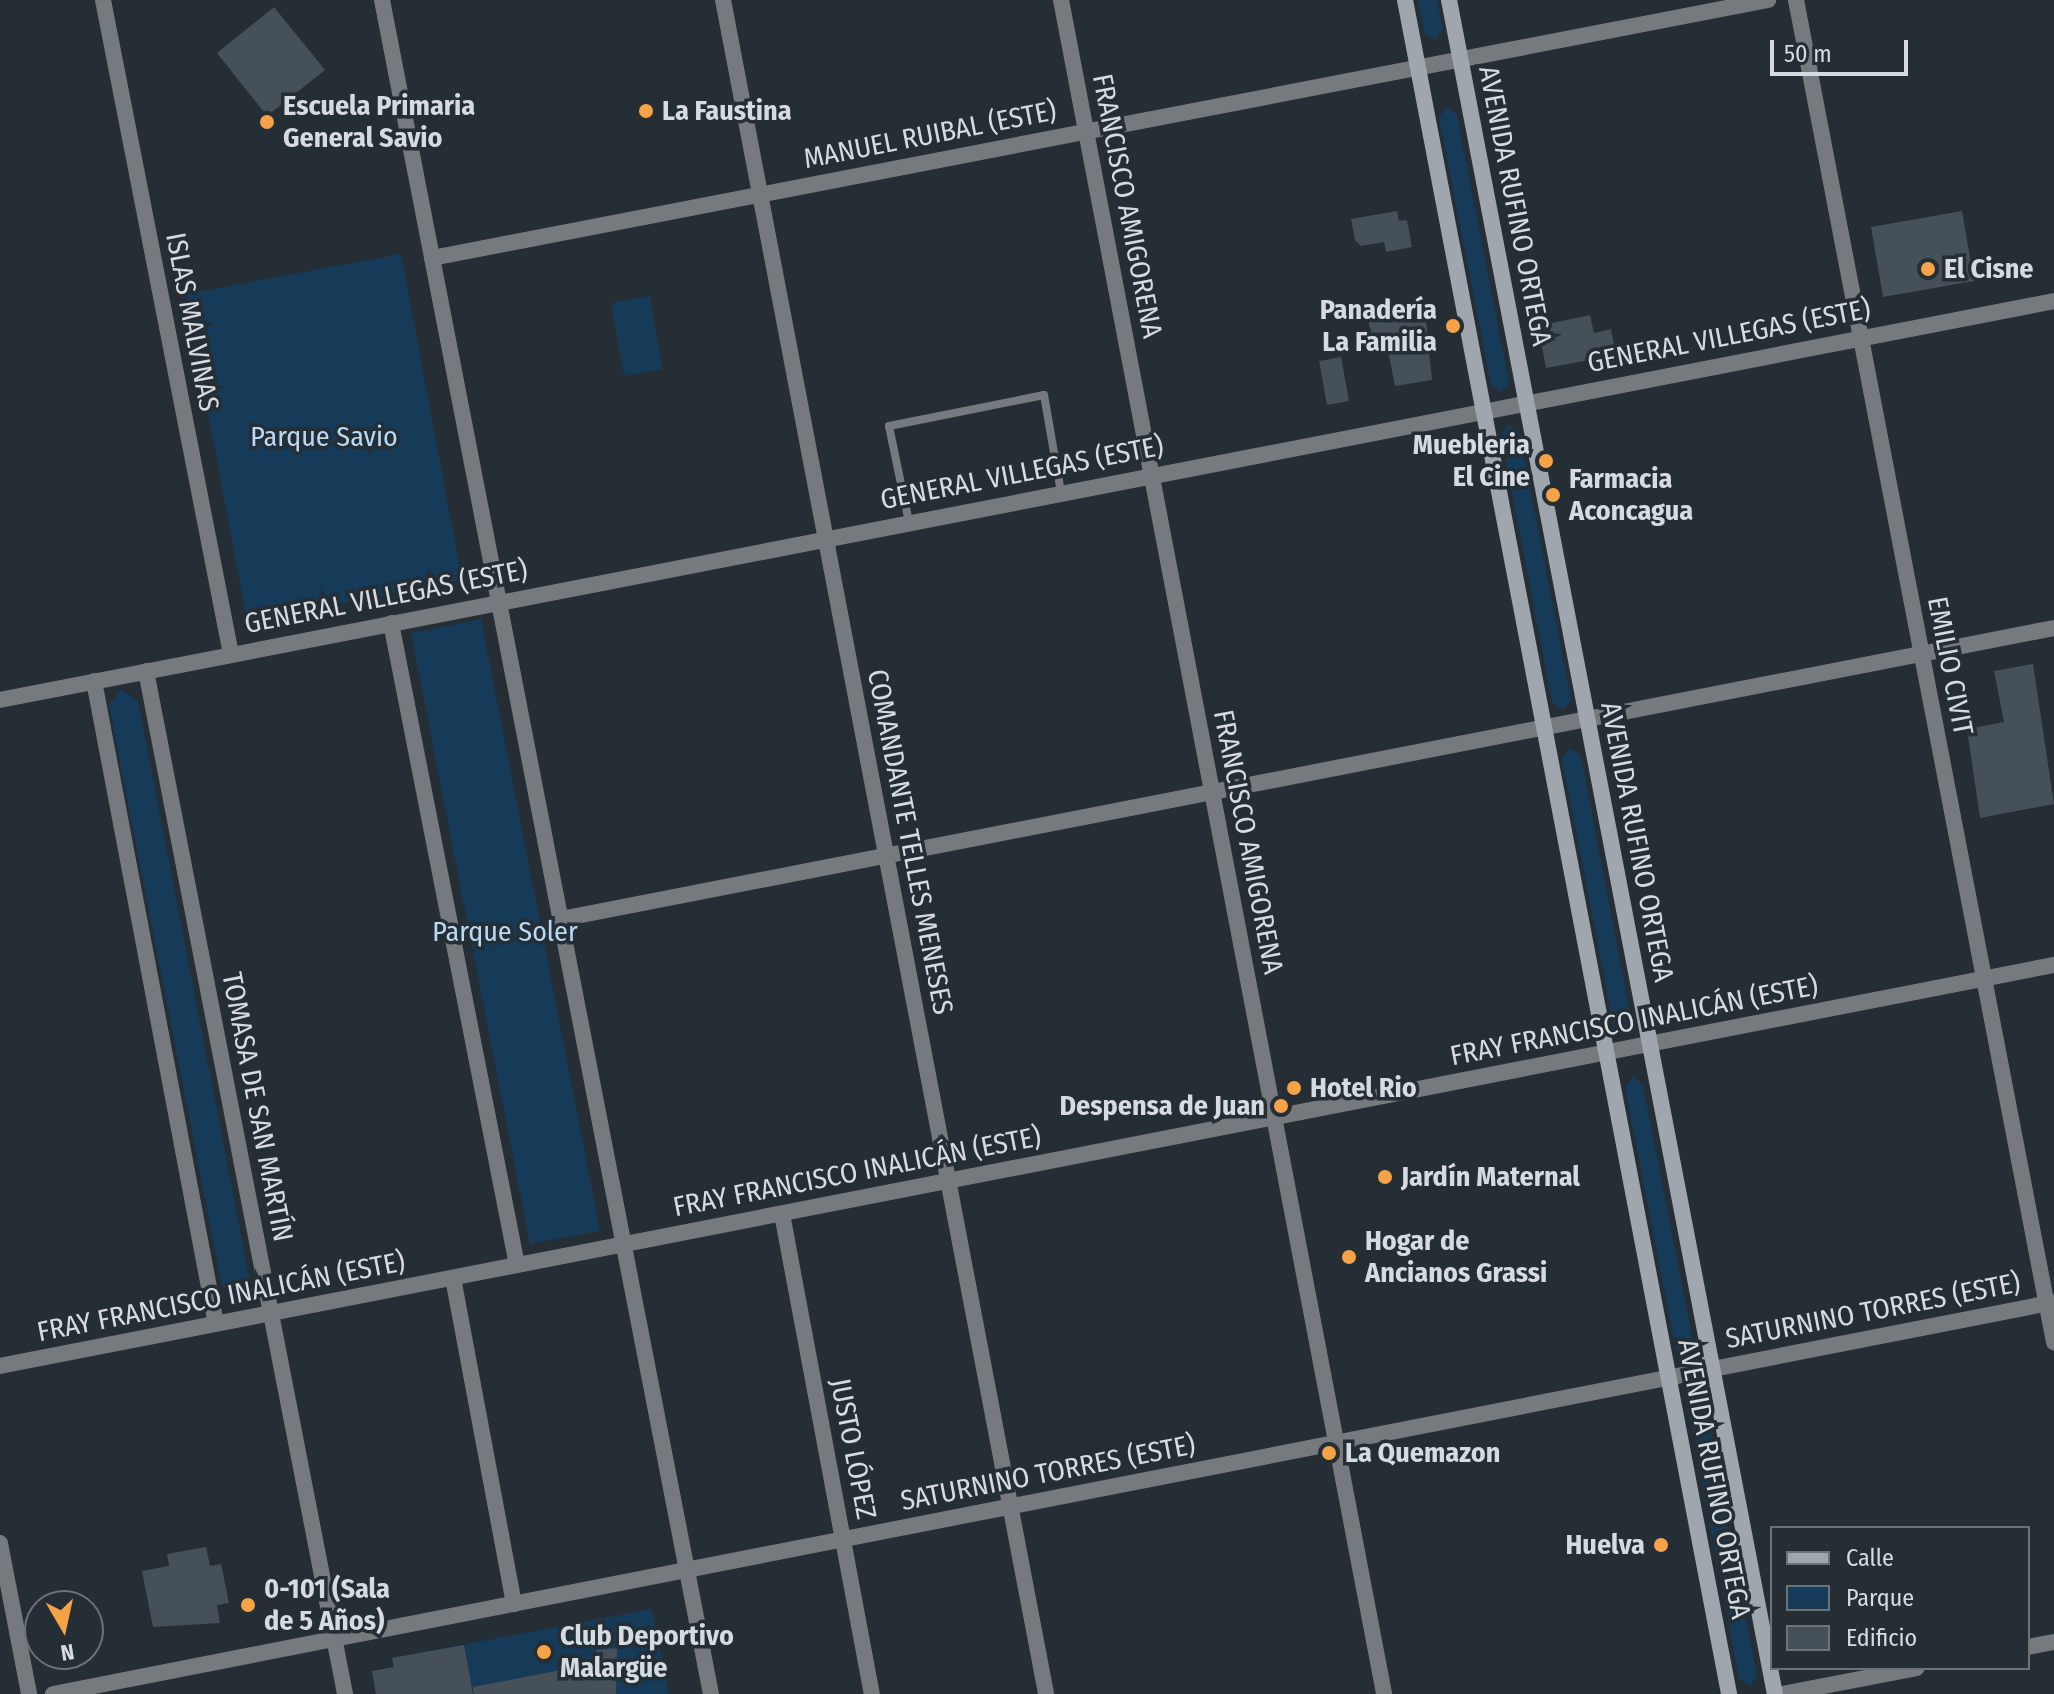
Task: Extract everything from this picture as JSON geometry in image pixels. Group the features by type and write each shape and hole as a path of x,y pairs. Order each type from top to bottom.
{"main road":[{"name":"AVENIDA RUFINO ORTEGA","path":"1405,0 1729,1694"},
{"name":"AVENIDA RUFINO ORTEGA","path":"1449,0 1770,1668"},
{"name":"AVENIDA RUFINO ORTEGA","path":"1770,1670 1775,1694"}],"street":[{"name":"ISLAS MALVINAS","path":"103,0 231,654"},
{"path":"382,0 711,1694"},
{"name":"COMANDANTE TELLES MENESES","path":"723,0 1046,1694"},
{"name":"FRANCISCO AMIGORENA","path":"1061,0 1384,1694"},
{"name":"MANUEL RUIBAL (ESTE)","path":"432,258 1768,0"},
{"name":"EMILIO CIVIT","path":"1796,0 1984,979 2050,1303 2054,1342"},
{"name":"GENERAL VILLEGAS (ESTE)","path":"0,700 1526,400 2054,301"},
{"path":"391,623 517,1265"},
{"path":"561,919 2054,628"},
{"name":"TOMASA DE SAN MARTÍN","path":"146,671 345,1694"},
{"path":"94,681 216,1324"},
{"name":"FRAY FRANCISCO INALICÁN (ESTE)","path":"0,1366 2054,965"},
{"name":"JUSTO LÓPEZ","path":"782,1214 872,1694"},
{"path":"453,1278 514,1604"},
{"name":"SATURNINO TORRES (ESTE)","path":"53,1694 2050,1303"},
{"path":"0,1543 29,1694"},
{"path":"2030,1647 2054,1642"},
{"path":"1782,1694 1907,1670"}],"lane":[{"path":"909,522 889,426 1044,395 1061,492"}],"green space":[{"path":"1418,0 1437,0 1443,29 1435,40 1424,32"},
{"path":"1447,107 1457,115 1509,383 1501,393 1491,385 1439,117"},
{"name":"Parque Savio","path":"401,254 462,580 247,621 186,294"},
{"path":"650,296 662,369 624,376 611,303"},
{"path":"1509,424 1519,431 1571,699 1563,710 1552,702 1501,434"},
{"name":"Parque Soler","path":"481,619 600,1231 530,1244 411,633"},
{"path":"121,689 138,701 250,1282 238,1298 222,1286 109,705"},
{"path":"1570,748 1581,756 1632,1024 1624,1035 1614,1027 1562,759"},
{"path":"1633,1077 1643,1085 1695,1352 1687,1363 1677,1355 1625,1087"},
{"path":"1695,1400 1706,1408 1757,1676 1750,1686 1739,1678 1688,1410"},
{"name":"Club Deportivo Malargüe","path":"652,1609 669,1694 376,1694 372,1671 393,1667 392,1658"}],"building":[{"path":"274,7 325,70 267,116 217,53"},
{"path":"1397,211 1399,221 1407,220 1412,247 1386,252 1384,242 1361,246 1355,240 1351,219"},
{"path":"1962,211 1974,281 1883,297 1871,227"},
{"path":"1424,301 1432,380 1395,386 1386,340 1372,343 1367,312"},
{"path":"1590,315 1594,333 1611,329 1616,355 1546,368 1538,326"},
{"path":"1341,357 1349,401 1327,405 1319,361"},
{"path":"2033,664 2054,804 1980,818 1967,729 2004,722 1994,671"},
{"path":"206,1547 210,1566 221,1564 229,1603 217,1605 220,1623 153,1627 142,1571 169,1566 167,1554"},
{"path":"464,1645 473,1694 376,1694 372,1671 394,1667 392,1658"},
{"path":"617,1648 616,1694 474,1694 473,1687 598,1663 596,1650"}],"place":[{"name":"La Faustina","path":"646,111"},
{"name":"Escuela Primaria General Savio","path":"267,122"},
{"name":"El Cisne","path":"1928,269"},
{"name":"Panadería La Familia","path":"1453,326"},
{"name":"Muebleria El Cine","path":"1546,461"},
{"name":"Farmacia Aconcagua","path":"1553,495"},
{"name":"Hotel Rio","path":"1294,1088"},
{"name":"Despensa de Juan","path":"1281,1106"},
{"name":"Jardín Maternal","path":"1385,1177"},
{"name":"Hogar de Ancianos Grassi","path":"1349,1257"},
{"name":"La Quemazon","path":"1329,1453"},
{"name":"Huelva","path":"1661,1545"},
{"name":"0-101 (Sala de 5 Años)","path":"248,1605"},
{"name":"Club Deportivo Malargüe","path":"544,1652"}]}
